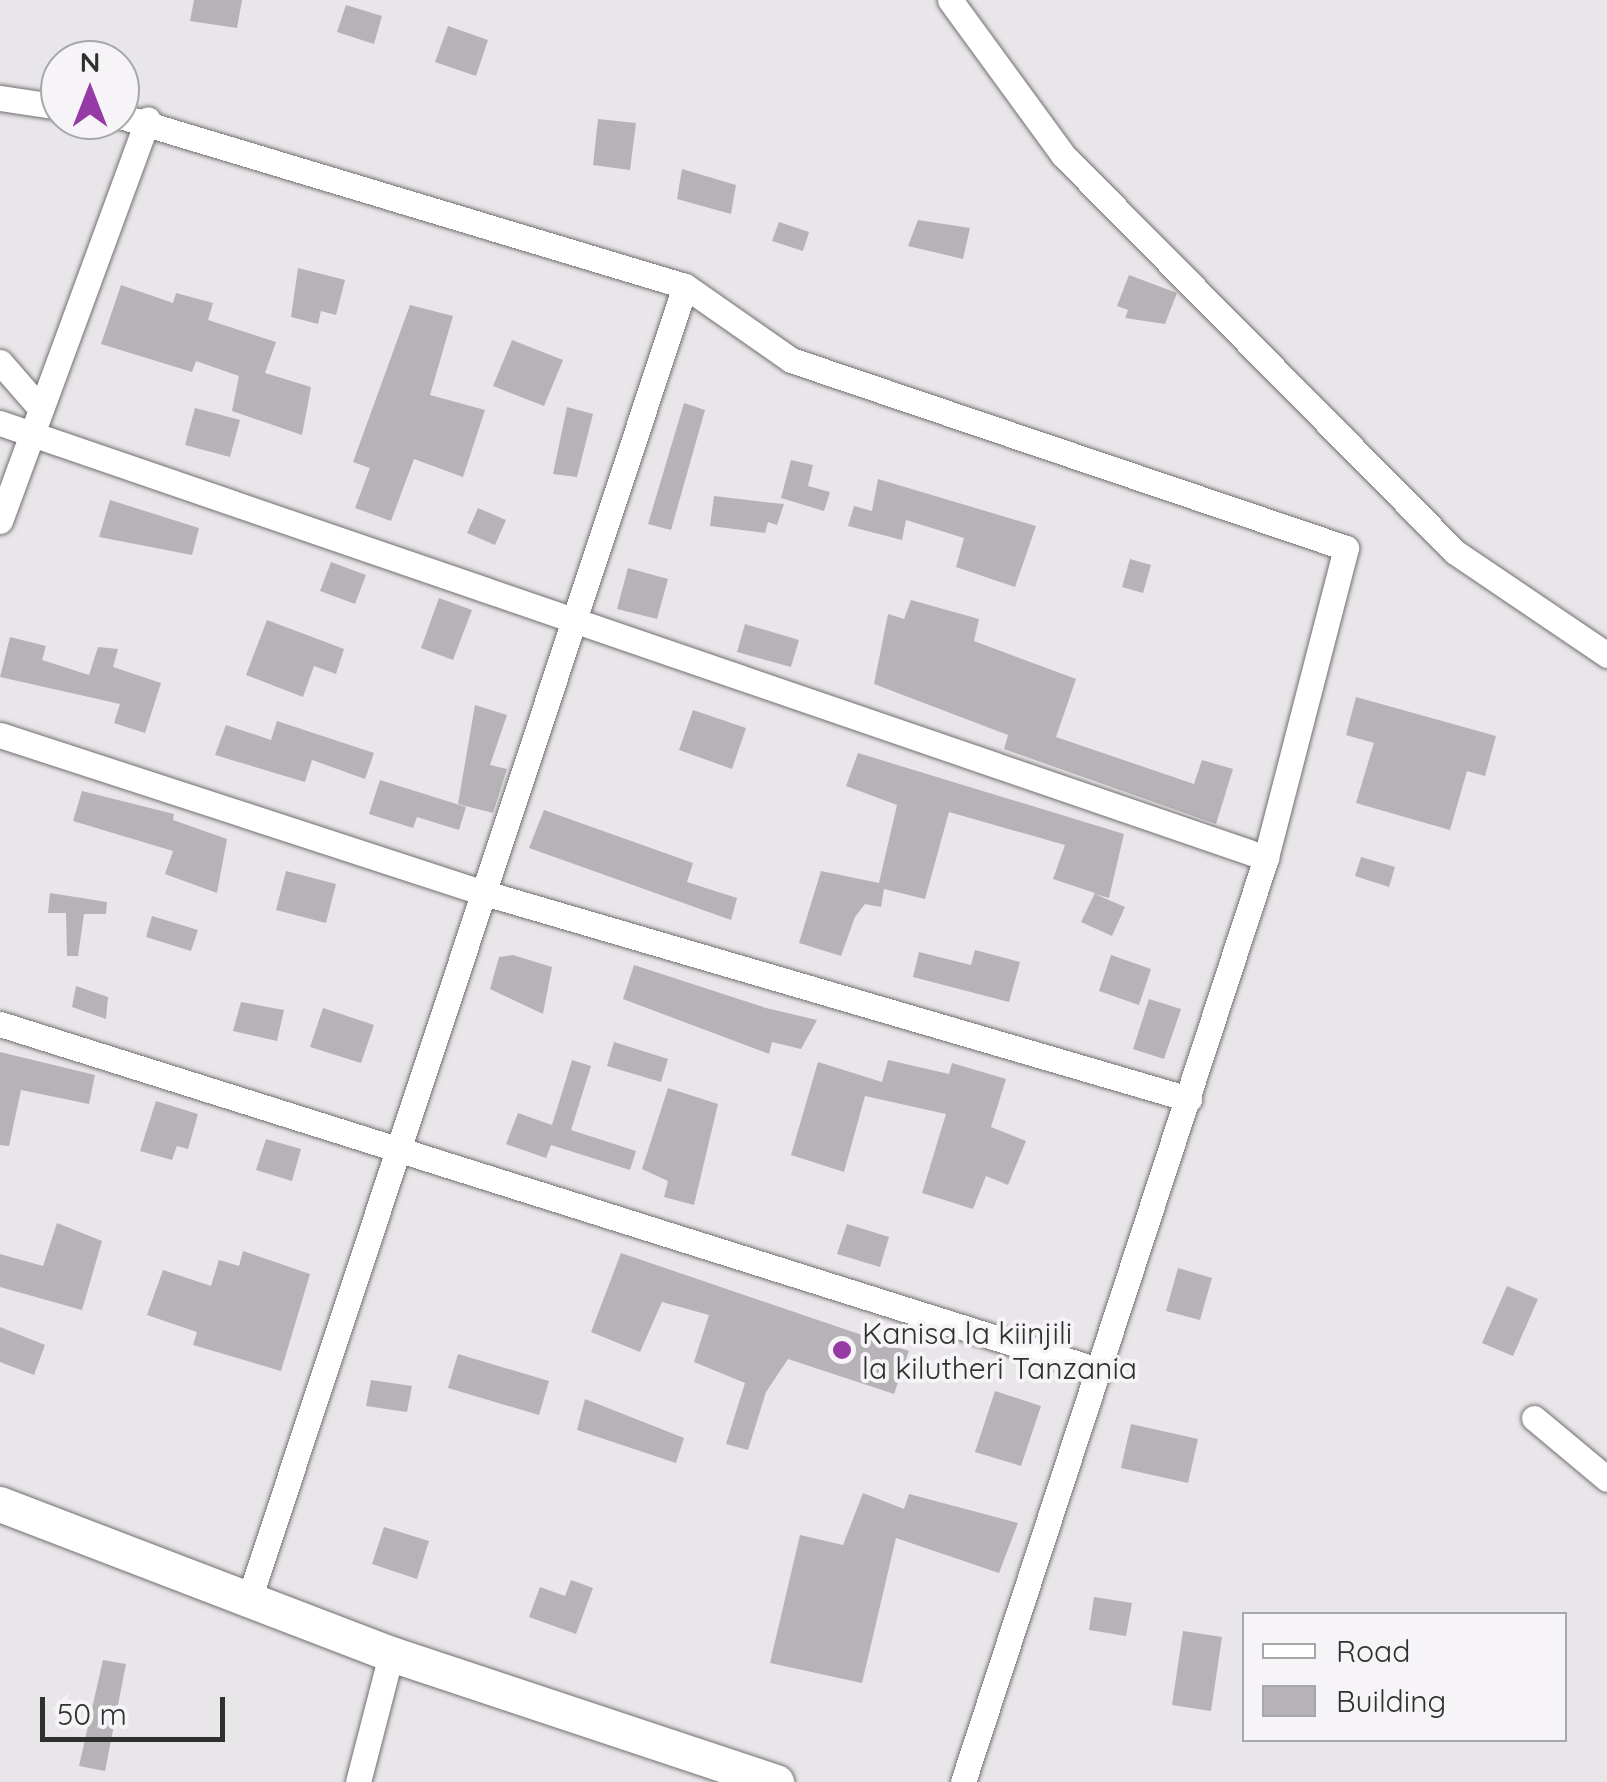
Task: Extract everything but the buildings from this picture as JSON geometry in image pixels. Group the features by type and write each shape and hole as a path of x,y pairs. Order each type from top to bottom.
{"street":[{"path":"950,0 1063,155 1455,552 1607,654"},
{"path":"0,98 40,104"},
{"path":"140,119 685,286 791,360 1346,548 1266,858 1102,1371 963,1782"},
{"path":"0,521 148,120"},
{"path":"249,1599 398,1150 478,891 572,626 685,286"},
{"path":"0,362 37,420"},
{"path":"0,423 37,420 572,626 1266,858"},
{"path":"0,734 478,891 1189,1100"},
{"path":"0,1024 1102,1371"},
{"path":"1534,1418 1607,1479"},
{"path":"0,1504 391,1654 776,1782"},
{"path":"358,1782 391,1654"}],"place":[{"name":"Kanisa la kiinjili la kilutheri Tanzania","path":"842,1350"}]}
